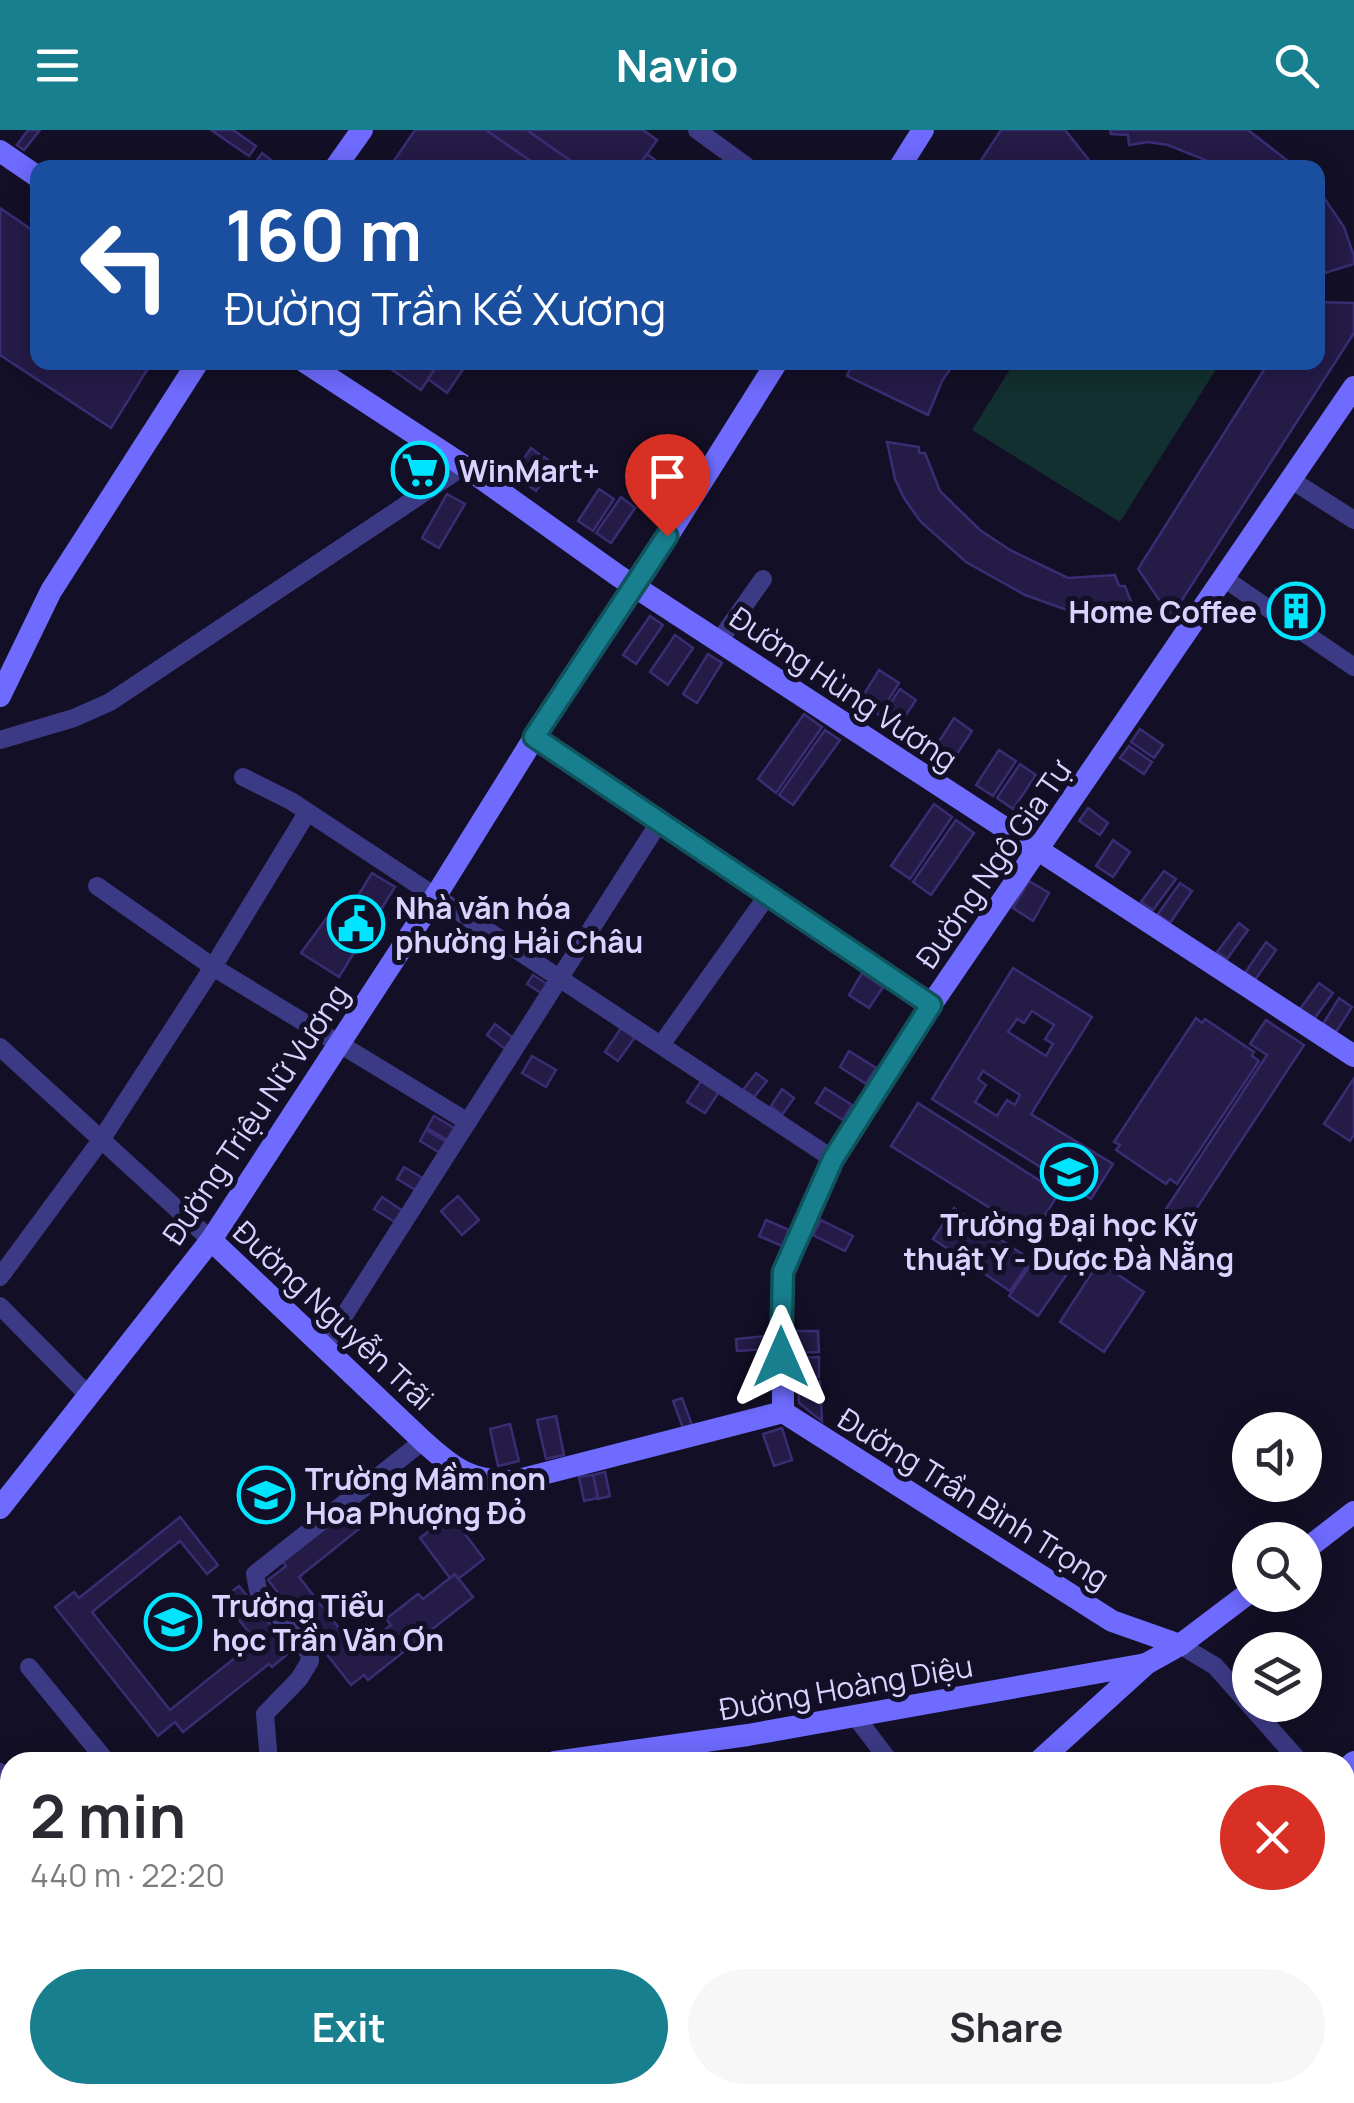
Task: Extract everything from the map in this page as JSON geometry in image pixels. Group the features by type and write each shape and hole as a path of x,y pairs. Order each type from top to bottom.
{"street":[{"path":"341,160 362,130"},
{"path":"697,130 737,160"},
{"path":"904,160 923,130"},
{"path":"0,150 30,171"},
{"path":"0,696 51,591 193,370"},
{"name":"Đường Hùng Vương","path":"316,370 464,466 635,586 1354,1056"},
{"name":"Đường Triệu Nữ Vương","path":"0,1508 211,1240 771,370"},
{"name":"Đường Ngô Gia Tự","path":"782,1412 783,1272 833,1159 931,1005 1354,387"},
{"path":"0,740 74,718 110,702 464,466"},
{"path":"1292,481 1354,520"},
{"path":"719,641 763,579"},
{"path":"1225,579 1354,667"},
{"path":"534,737 931,1005"},
{"path":"244,778 290,801 833,1159"},
{"path":"0,1277 100,1140 307,813"},
{"path":"324,1347 660,821"},
{"path":"97,886 213,967 468,1122"},
{"path":"662,1045 767,896"},
{"name":"Đường Nguyễn Trãi","path":"0,1046 423,1441 469,1476 490,1482 515,1481 782,1412"},
{"path":"0,1306 89,1396"},
{"name":"Đường Trần Bình Trọng","path":"782,1412 1112,1622 1180,1645"},
{"path":"267,1752 265,1714 299,1679 310,1661 308,1653 258,1590 255,1574 423,1441"},
{"path":"1322,1537 1354,1512"},
{"path":"1050,1752 1146,1664 1180,1645 1232,1606"},
{"path":"1180,1645 1215,1666 1291,1752"},
{"name":"Đường Hoàng Diệu","path":"619,1752 855,1716 1146,1664"},
{"path":"28,1666 99,1752"},
{"path":"1087,1675 1101,1708"},
{"path":"855,1716 882,1752"}],"green space":[{"path":"1009,370 1216,370 1120,522 972,430"}],"building":[{"path":"28,130 40,130 24,150 17,145"},
{"path":"211,130 233,130 256,146 249,156"},
{"path":"415,130 486,130 529,160 394,160"},
{"path":"486,130 527,130 570,160 529,160"},
{"path":"527,130 643,130 657,140 643,160 570,160"},
{"path":"1001,130 1065,130 1089,160 981,160"},
{"path":"1110,130 1248,130 1287,160 1205,160 1168,145 1129,145 1128,135 1111,134"},
{"path":"1325,199 1344,227 1354,264 1325,273"},
{"path":"0,208 30,229 30,370 147,370 111,428 0,355"},
{"path":"1325,302 1354,303 1354,333 1171,617 1138,569 1264,370 1325,370"},
{"path":"392,370 435,370 421,390"},
{"path":"434,370 463,370 447,393 428,379"},
{"path":"850,370 950,370 928,415 847,376"},
{"path":"887,442 919,447 940,491 980,530 1010,550 1068,578 1115,575 1119,586 1125,586 1133,606 1107,611 1067,610 1025,595 966,562 921,522 904,498 895,479"},
{"path":"531,448 539,454 522,481 513,474"},
{"path":"544,457 555,465 536,491 525,483"},
{"path":"599,489 614,499 593,531 578,521"},
{"path":"447,494 465,504 439,548 422,538"},
{"path":"621,497 635,508 611,543 596,533"},
{"name":"Home Coffee","path":"1276,589 1317,615 1308,629 1271,602"},
{"path":"650,616 663,625 636,664 623,655"},
{"path":"675,635 693,648 668,685 650,672"},
{"path":"708,654 722,663 697,703 683,694"},
{"path":"879,670 899,683 879,715 859,702"},
{"path":"900,689 916,700 897,728 881,717"},
{"path":"804,714 822,727 776,793 758,779"},
{"path":"954,718 972,731 949,766 931,754"},
{"path":"1140,729 1163,745 1154,758 1131,742"},
{"path":"825,730 840,740 793,805 779,795"},
{"path":"1129,746 1152,762 1144,774 1120,758"},
{"path":"999,750 1016,761 993,796 976,785"},
{"path":"1020,764 1036,775 1013,809 997,798"},
{"path":"934,804 952,817 910,879 891,866"},
{"path":"1088,808 1108,823 1100,835 1079,821"},
{"path":"956,820 974,833 931,895 913,882"},
{"path":"1113,840 1130,852 1113,877 1096,866"},
{"path":"1164,871 1176,879 1153,910 1141,902"},
{"name":"Nhà văn hóa phường Hải Châu","path":"372,873 395,887 355,951 333,936"},
{"path":"1029,881 1049,893 1033,921 1013,908"},
{"path":"1180,883 1192,891 1170,923 1158,914"},
{"path":"337,904 348,911 333,936 355,951 339,977 301,953"},
{"path":"1239,923 1248,930 1227,959 1217,952"},
{"path":"1266,942 1276,950 1255,980 1245,973"},
{"path":"1013,968 1092,1017 1031,1114 1113,1164 1091,1199 932,1099","holes":["1032,1011 1054,1025 1045,1039 1053,1044 1046,1056 1008,1032 1017,1019 1024,1023","983,1071 1020,1095 1015,1105 1007,1100 997,1116 975,1102 986,1085 978,1079"]},
{"path":"862,973 883,987 869,1008 849,995"},
{"path":"533,975 550,986 544,995 527,984"},
{"path":"1319,983 1333,993 1314,1019 1300,1009"},
{"path":"1339,998 1352,1007 1336,1032 1323,1024"},
{"path":"1196,1018 1202,1023 1205,1019 1254,1052 1252,1056 1259,1061 1177,1184 1170,1179 1166,1184 1116,1150 1120,1145 1114,1142"},
{"path":"1266,1020 1304,1045 1187,1223 1166,1209 1267,1055 1250,1044"},
{"path":"495,1024 516,1040 508,1051 487,1035"},
{"path":"621,1028 635,1037 618,1061 605,1052"},
{"path":"849,1051 876,1068 866,1084 840,1067"},
{"path":"532,1056 556,1070 546,1087 522,1073"},
{"path":"756,1073 767,1081 754,1097 743,1090"},
{"path":"1354,1078 1354,1134 1350,1141 1324,1124"},
{"path":"701,1081 719,1092 705,1113 687,1102"},
{"path":"825,1088 852,1105 843,1120 816,1103"},
{"path":"782,1089 794,1098 782,1115 771,1106"},
{"path":"918,1103 1059,1193 1033,1235 891,1146"},
{"path":"434,1116 456,1129 449,1141 427,1128"},
{"path":"426,1130 448,1143 442,1154 420,1141"},
{"path":"404,1167 426,1180 419,1192 397,1179"},
{"path":"458,1196 479,1220 462,1235 441,1211"},
{"path":"382,1197 406,1213 398,1224 374,1209"},
{"path":"954,1208 1031,1260 1010,1291 933,1239"},
{"path":"766,1220 789,1230 782,1246 759,1236"},
{"path":"821,1220 853,1236 845,1251 813,1235"},
{"path":"1040,1251 1069,1271 1038,1316 1009,1296"},
{"path":"1099,1262 1144,1292 1104,1352 1060,1322"},
{"path":"796,1331 818,1331 819,1352 797,1353"},
{"path":"766,1336 767,1349 737,1351 736,1339"},
{"path":"819,1357 819,1377 798,1377 797,1358"},
{"path":"820,1381 822,1421 799,1403 798,1383"},
{"path":"682,1398 692,1425 683,1428 673,1401"},
{"path":"556,1416 564,1455 546,1459 537,1420"},
{"path":"510,1424 519,1461 498,1466 490,1429"},
{"path":"782,1428 792,1460 774,1466 763,1434"},
{"path":"605,1472 610,1496 598,1499 593,1475"},
{"path":"593,1475 598,1498 584,1501 579,1477"},
{"path":"351,1506 365,1524 299,1577 357,1651 391,1625 386,1619 418,1594 423,1599 455,1574 473,1597 368,1680 364,1675 351,1685 268,1580 286,1566 282,1561"},
{"path":"470,1514 477,1524 465,1534 484,1559 458,1579 455,1574 450,1578 420,1538 450,1515 457,1524"},
{"path":"180,1517 218,1565 207,1574 180,1541 92,1612 170,1710 256,1641 222,1599 239,1586 274,1629 279,1625 292,1641 286,1645 291,1651 183,1732 175,1722 158,1736 55,1607 74,1592 79,1598"}],"place":[{"name":"WinMart+","path":"420,470"},
{"name":"Home Coffee","path":"1296,611"},
{"name":"Nhà văn hóa phường Hải Châu","path":"356,924"},
{"name":"Trường Đại học Kỹ thuật Y - Dược Đà Nẵng","path":"1069,1172"},
{"name":"Trường Mầm non Hoa Phượng Đỏ","path":"266,1495"},
{"name":"Trường Tiểu học Trần Văn Ơn","path":"173,1622"}],"route":[{"path":"667,536 534,737 931,1005 833,1159 783,1272 781,1357"}]}
